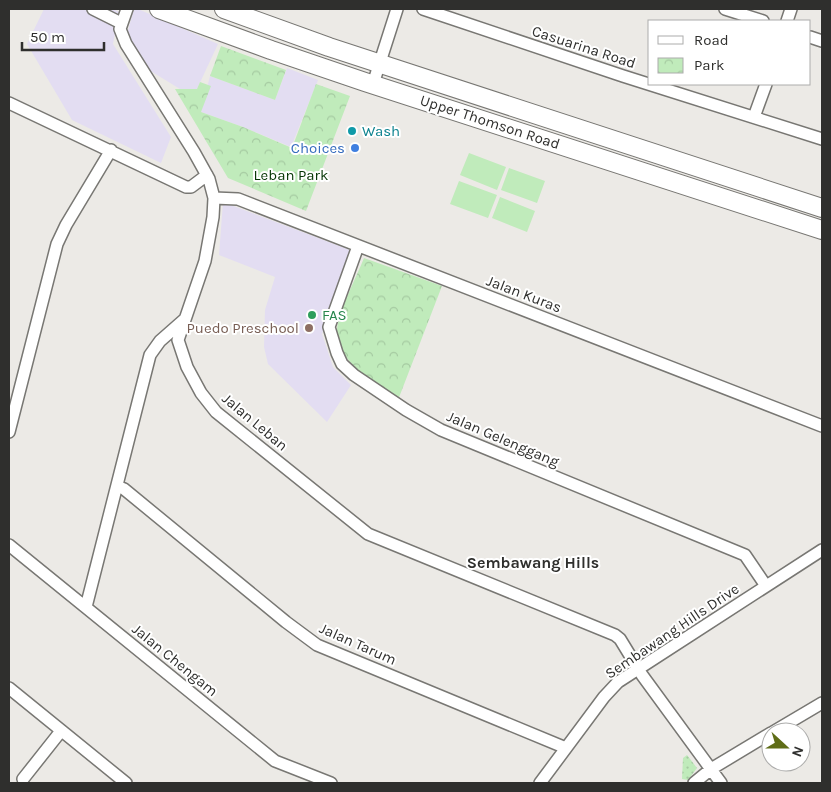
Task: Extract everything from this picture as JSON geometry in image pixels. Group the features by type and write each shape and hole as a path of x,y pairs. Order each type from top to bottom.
{"main road":[{"name":"Upper Thomson Road","path":"159,9 271,50 822,230"},
{"name":"Upper Thomson Road","path":"224,9 379,63 822,208"}],"street":[{"path":"93,9 115,16 127,9"},
{"path":"373,84 397,9"},
{"name":"Casuarina Road","path":"423,9 648,84"},
{"path":"725,9 760,20"},
{"name":"Jalan Leban","path":"115,16 126,44 207,175 214,198 214,217 205,261 178,340 187,367 201,393 216,412 368,534 620,639 638,669 721,783"},
{"name":"Casuarina Road","path":"652,85 822,139"},
{"path":"754,117 766,85"},
{"path":"9,103 186,187 191,187 207,175"},
{"path":"9,432 57,244 66,225 111,150"},
{"name":"Jalan Kuras","path":"214,198 238,199 822,426"},
{"name":"Jalan Gelenggang","path":"358,246 329,327 342,364 354,375 406,410 441,430 744,556 766,586"},
{"path":"86,607 150,355 160,341 185,318"},
{"name":"Jalan Tarum","path":"117,486 124,489 286,622 317,645 566,748"},
{"name":"Jalan Chengam","path":"9,545 275,761 331,783"},
{"name":"Sembawang Hills Drive","path":"540,783 604,697 618,682 822,550"},
{"path":"9,688 126,783"},
{"path":"790,722 822,703"},
{"path":"23,780 62,731"},
{"path":"694,783 711,769 761,739"}],"shaded area":[{"path":"44,9 113,9 119,12 113,44 171,137 161,163 72,120 27,44"},
{"path":"134,9 138,9 218,44 197,89 180,89 144,67 127,34"},
{"path":"287,68 318,80 291,147 201,112 210,76 275,100"},
{"path":"223,202 350,250 322,334 333,367 351,385 327,422 268,364 264,347 265,310 275,277 219,255"}],"green space":[{"path":"221,46 286,70 275,100 210,76"},
{"name":"Leban Park","path":"200,82 211,86 201,112 243,127 292,148 316,84 350,96 306,211 228,178 175,89 197,89"},
{"path":"469,153 506,167 497,190 460,175"},
{"path":"509,168 545,181 537,203 501,190"},
{"path":"459,181 497,195 488,218 450,204"},
{"path":"500,197 535,211 527,232 492,218"},
{"path":"364,258 442,286 398,400 359,371 343,352 338,341 338,322"},
{"path":"687,755 697,768 688,780 682,779 683,758"}],"place":[{"name":"Wash","path":"352,131"},
{"name":"Choices","path":"355,148"},
{"name":"FAS","path":"312,315"},
{"name":"Puedo Preschool","path":"309,328"}],"district":[{"name":"Sembawang Hills","path":"533,562"}]}
